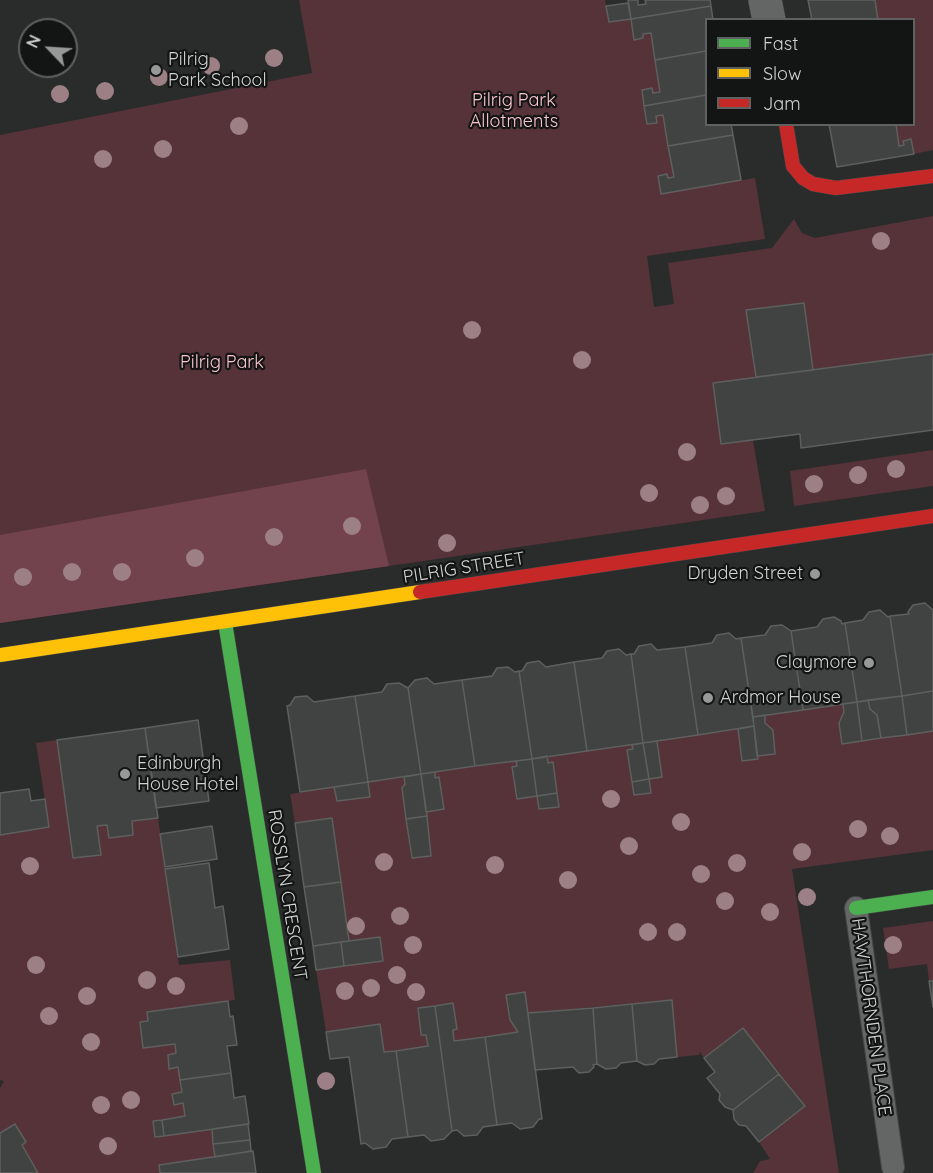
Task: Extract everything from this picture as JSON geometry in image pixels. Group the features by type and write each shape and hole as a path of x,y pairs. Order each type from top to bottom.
{"street":[{"path":"765,0 769,18"},
{"path":"786,126 793,166 803,178 813,184 836,188 933,176"},
{"name":"PILRIG STREET","path":"0,655 933,516"},
{"name":"ROSSLYN CRESCENT","path":"225,622 314,1173"},
{"name":"HAWTHORNDEN PLACE","path":"856,908 933,897"}],"lane":[{"name":"HAWTHORNDEN PLACE","path":"856,908 893,1167"}],"green space":[{"name":"Pilrig Park","path":"299,0 605,0 609,22 631,19 635,40 643,38 643,34 651,33 660,92 653,93 652,89 642,91 647,124 657,123 656,116 663,115 674,177 668,178 667,174 659,176 661,194 755,178 765,239 647,256 654,307 674,304 668,263 772,248 794,219 802,233 815,238 933,216 933,354 813,370 804,303 747,310 756,377 713,384 721,444 753,440 765,511 0,623 0,135 312,73"},
{"path":"875,0 933,0 933,150 914,154 911,139 903,141 904,145 899,146 896,126 915,126 915,18 878,18"},
{"path":"933,450 933,486 794,506 790,471"},
{"path":"843,704 844,712 862,741 933,731 933,850 792,869 839,1173 753,1173 760,1161 770,1159 759,1142 805,1105 743,1028 704,1058 700,1052 699,1055 677,1057 671,1000 528,1013 525,993 506,996 510,1020 518,1032 454,1041 453,1030 457,1029 418,1008 421,1035 426,1035 428,1046 384,1052 380,1024 326,1032 316,970 383,961 380,937 349,941 332,818 295,823 290,794 334,787 337,801 369,797 368,782 404,777 405,784 402,788 411,858 431,856 426,812 444,809 439,777 435,778 435,772 516,761 517,766 513,767 537,796 539,809 558,807 553,762 548,763 547,756 632,745 633,749 627,750 634,795 651,793 649,779 662,777 657,741 738,729 742,761 758,759 757,756 775,754 773,730 765,723 765,715"},
{"path":"57,740 73,858 101,854 97,826 107,825 109,838 133,835 132,821 158,818 179,965 230,960 235,1000 147,1012 148,1021 140,1022 175,1044 176,1053 168,1055 169,1068 178,1067 182,1092 172,1094 173,1104 183,1103 185,1116 153,1121 155,1137 212,1129 215,1157 160,1165 160,1173 38,1173 22,1145 25,1142 16,1124 0,1133 0,1088 4,1081 0,1080 0,835 49,827 36,743"},
{"path":"933,921 933,981 929,981 927,964 889,969 883,928"}],"shaded area":[{"path":"366,469 389,566 0,623 0,535"}],"building":[{"path":"628,0 638,0 638,5 646,4 645,0 710,0 711,6 631,19"},
{"path":"808,0 875,0 878,18 812,18"},
{"path":"628,3 631,19 609,22 606,6"},
{"path":"711,6 713,18 705,18 705,51 655,60 651,33 643,34 643,38 634,40 631,19"},
{"path":"705,51 705,95 644,106 642,90 652,88 653,93 660,92 655,60"},
{"path":"705,95 705,126 731,126 733,135 668,146 663,115 656,116 657,123 647,124 644,106"},
{"path":"829,126 896,126 899,146 904,145 903,141 911,139 914,154 837,167"},
{"path":"733,135 741,180 661,194 658,176 667,174 668,178 674,177 668,146"},
{"path":"804,303 813,370 756,377 746,310"},
{"path":"933,354 933,430 801,448 800,434 721,444 713,383"},
{"path":"925,603 933,610 933,691 902,696 890,616 909,614 913,605"},
{"path":"880,610 888,617 890,616 902,696 857,702 845,623 863,620 869,612"},
{"path":"834,617 842,624 845,623 857,702 803,710 791,631 817,627 823,619"},
{"path":"782,625 791,631 803,710 753,717 741,638 765,635 771,626"},
{"path":"729,633 736,639 741,638 754,726 698,735 685,647 712,643 717,635"},
{"path":"651,644 657,650 685,647 698,735 643,743 631,654 634,654 639,646"},
{"path":"619,649 626,655 631,654 643,743 587,751 574,662 602,658 607,651"},
{"path":"539,661 546,667 574,662 587,751 532,759 519,671 522,671 527,663"},
{"path":"508,667 515,672 519,671 532,759 475,766 462,680 492,676 497,668"},
{"path":"427,678 434,684 462,680 475,766 421,774 408,688 415,680"},
{"path":"399,683 408,688 421,774 368,782 355,696 382,692 387,684"},
{"path":"933,691 933,731 907,735 902,696"},
{"path":"307,696 314,702 355,696 368,782 300,792 287,706 295,697"},
{"path":"902,696 907,735 881,738 877,715 870,709 868,700"},
{"path":"868,700 870,709 877,715 881,738 862,741 857,702"},
{"path":"857,702 862,741 842,744 839,723 844,712 843,704"},
{"path":"765,715 765,723 773,730 775,754 757,756 753,717"},
{"path":"198,720 209,801 156,808 145,728"},
{"path":"754,726 758,759 742,761 738,729"},
{"path":"145,728 158,818 132,821 133,835 109,838 107,825 97,826 101,855 73,858 57,740"},
{"path":"657,741 662,777 649,779 643,743"},
{"path":"643,743 649,779 632,782 627,750 633,749 632,745"},
{"path":"547,756 548,763 553,762 557,793 537,796 532,759"},
{"path":"532,759 537,796 517,799 512,767 517,766 516,761"},
{"path":"435,772 435,778 439,777 444,809 426,812 421,774"},
{"path":"421,774 427,816 406,819 402,788 405,784 404,777"},
{"path":"649,779 651,793 634,795 632,782"},
{"path":"368,782 370,797 337,801 334,787"},
{"path":"29,789 31,801 45,799 49,827 0,835 0,793"},
{"path":"557,793 559,807 539,809 537,796"},
{"path":"427,816 431,856 412,858 406,819"},
{"path":"332,818 341,882 304,887 295,823"},
{"path":"212,826 217,859 165,867 160,834"},
{"path":"209,863 215,908 223,906 229,949 178,957 165,869"},
{"path":"341,882 349,941 313,946 304,887"},
{"path":"380,937 383,961 344,966 341,942"},
{"path":"341,942 344,966 316,970 313,946"},
{"path":"929,981 933,981 933,1007"},
{"path":"525,992 542,1119 539,1119 533,1127 520,1129 512,1123 497,1125 485,1037 518,1032 510,1020 506,995"},
{"path":"672,1000 677,1057 659,1059 654,1064 645,1065 637,1061 632,1004"},
{"path":"228,1001 230,1017 233,1016 237,1045 227,1046 231,1073 180,1080 178,1067 169,1069 168,1055 176,1053 175,1044 143,1048 140,1022 148,1021 147,1012"},
{"path":"453,1003 457,1029 453,1030 454,1041 485,1037 497,1125 483,1127 477,1135 464,1136 457,1130 452,1131 435,1006"},
{"path":"632,1004 637,1061 621,1063 616,1068 606,1069 597,1064 593,1008"},
{"path":"435,1006 452,1131 444,1139 431,1141 424,1135 408,1137 396,1051 428,1046 426,1035 421,1035 418,1008"},
{"path":"593,1008 597,1064 593,1065 594,1067 589,1072 579,1073 573,1067 535,1070 528,1013"},
{"path":"380,1024 384,1052 396,1051 408,1137 392,1139 386,1147 373,1149 365,1143 361,1144 349,1057 330,1059 326,1032"},
{"path":"743,1028 779,1074 733,1110 725,1107 719,1100 720,1094 707,1078 715,1072 704,1058"},
{"path":"231,1073 234,1098 245,1096 249,1124 164,1136 162,1120 185,1116 183,1103 174,1105 172,1094 182,1092 180,1080"},
{"path":"779,1074 805,1106 759,1142 746,1126 739,1125 734,1119 733,1110"},
{"path":"162,1120 164,1136 155,1137 153,1121"},
{"path":"15,1124 26,1142 22,1145 38,1173 0,1173 0,1133"},
{"path":"248,1124 250,1140 213,1144 212,1129"},
{"path":"250,1140 251,1151 215,1157 213,1144"},
{"path":"253,1151 256,1173 160,1173 159,1165"}],"traffic: fast":[{"path":"225,622 314,1173"},
{"path":"856,908 933,897"}],"traffic: slow":[{"path":"0,655 420,592"}],"traffic: jam":[{"path":"786,126 793,166 803,178 813,184 836,188 933,176"},
{"path":"420,592 933,516"}],"place":[{"name":"Pilrig Park School","path":"156,70"},
{"name":"Dryden Street","path":"815,574"},
{"name":"Claymore","path":"869,663"},
{"name":"Ardmor House","path":"708,698"},
{"name":"Edinburgh House Hotel","path":"125,774"}],"park label":[{"name":"Pilrig Park Allotments","path":"514,111"}]}
